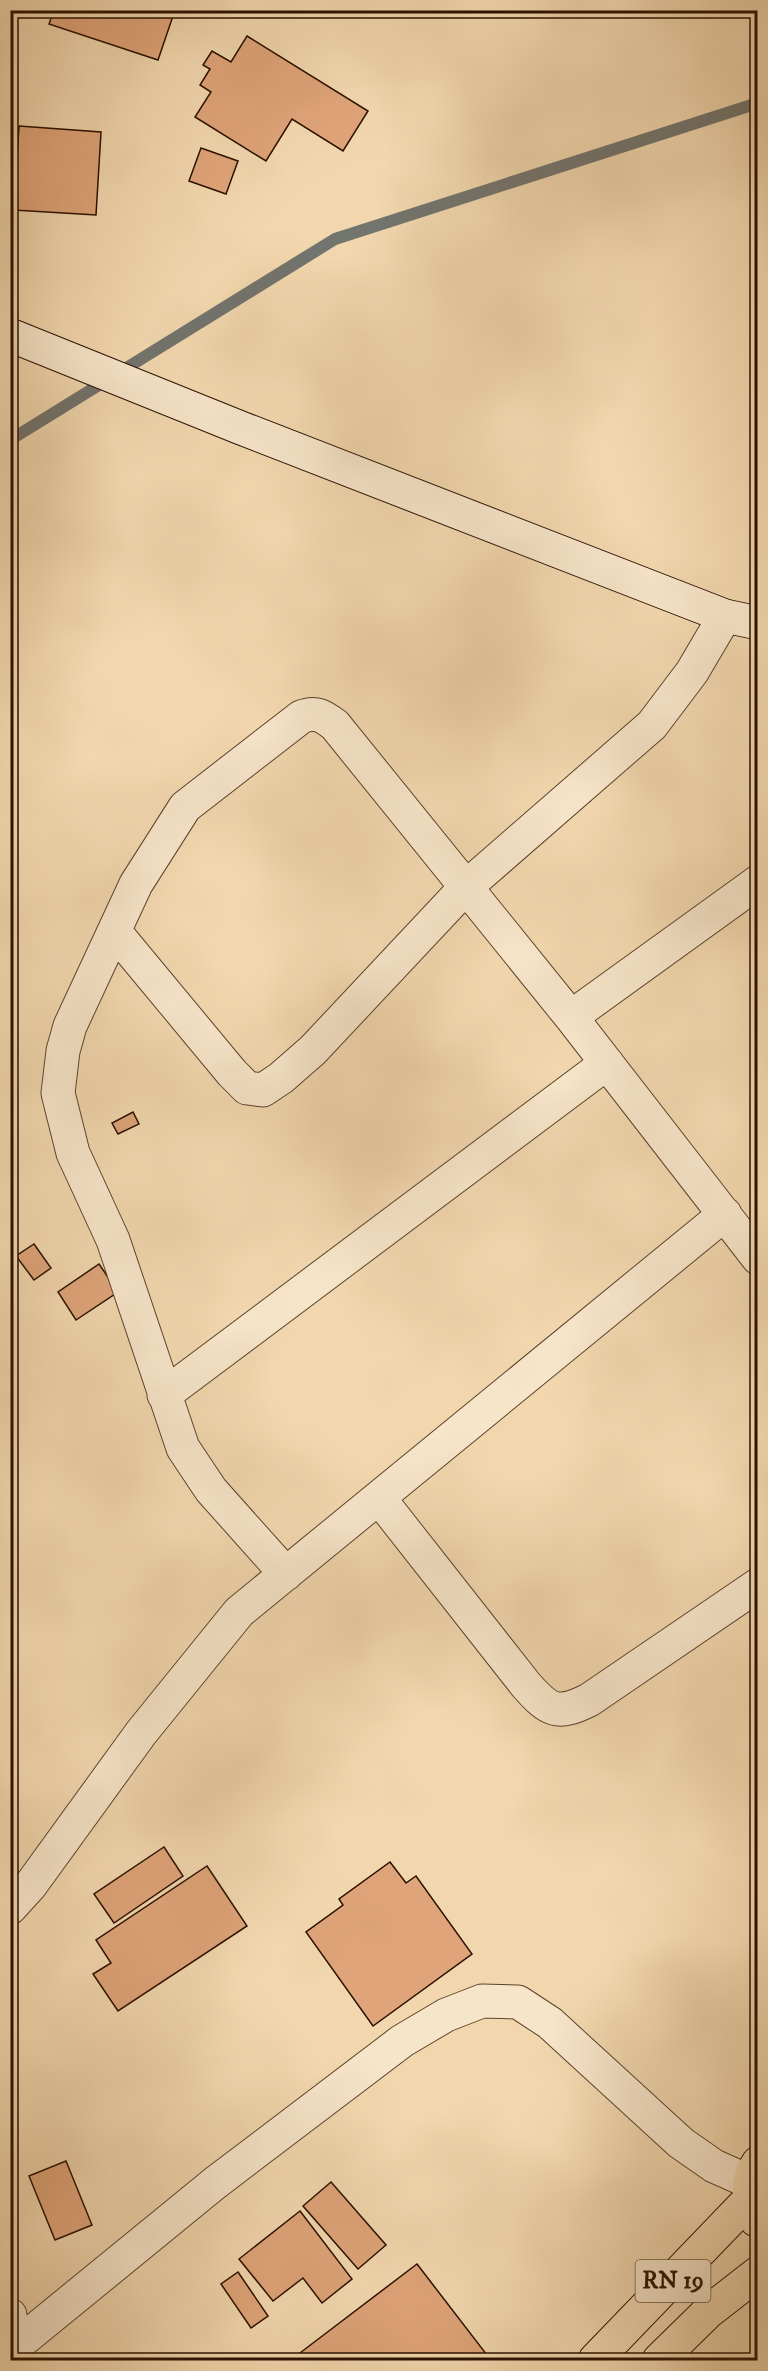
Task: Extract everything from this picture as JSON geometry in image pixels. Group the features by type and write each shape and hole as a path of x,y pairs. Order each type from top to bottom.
{"main road":[{"name":"RN 19","path":"595,2361 753,2191"},
{"name":"RN 19","path":"659,2361 708,2312 758,2273"}],"street":[{"path":"10,336 725,616 758,623"},
{"path":"115,932 232,1073 248,1088 263,1090 281,1078 313,1050 466,886 652,725 692,672 725,616"},
{"path":"286,1574 210,1490 183,1448 112,1240 73,1153 58,1093 63,1051 70,1026 136,884 184,807 301,717 309,713 321,714 334,725 571,1017 758,1258"},
{"path":"571,1017 758,882"},
{"path":"164,1395 607,1063"},
{"path":"10,1908 30,1886 141,1733 239,1612 725,1214"},
{"path":"379,1498 526,1685 542,1702 558,1710 572,1709 590,1700 758,1585"},
{"path":"13,2354 214,2183 402,2041 446,2015 482,2001 518,2002 526,2007 550,2024 681,2143 753,2191"},
{"path":"10,2315 13,2354"}],"building":[{"path":"54,10 175,10 158,60 49,24"},
{"path":"247,36 368,111 343,151 292,119 266,161 195,117 211,92 200,85 210,69 203,65 212,51 231,62"},
{"path":"19,126 101,132 96,215 14,210"},
{"path":"201,148 238,161 226,194 189,181"},
{"path":"133,1112 139,1124 118,1134 112,1123"},
{"path":"34,1244 51,1268 34,1280 16,1256"},
{"path":"99,1264 118,1292 76,1320 58,1292"},
{"path":"164,1847 183,1876 114,1923 94,1894"},
{"path":"390,1862 406,1883 416,1876 472,1954 373,2026 306,1932 343,1905 339,1899"},
{"path":"207,1866 247,1926 118,2011 93,1974 111,1963 96,1940"},
{"path":"66,2161 92,2225 55,2240 29,2176"},
{"path":"331,2182 386,2245 358,2269 303,2206"},
{"path":"300,2211 352,2279 322,2303 303,2278 273,2301 239,2259"},
{"path":"417,2264 487,2355 480,2360 292,2359"},
{"path":"238,2272 268,2316 251,2328 221,2284"}],"waterway":[{"path":"10,440 335,239 758,103"}]}
